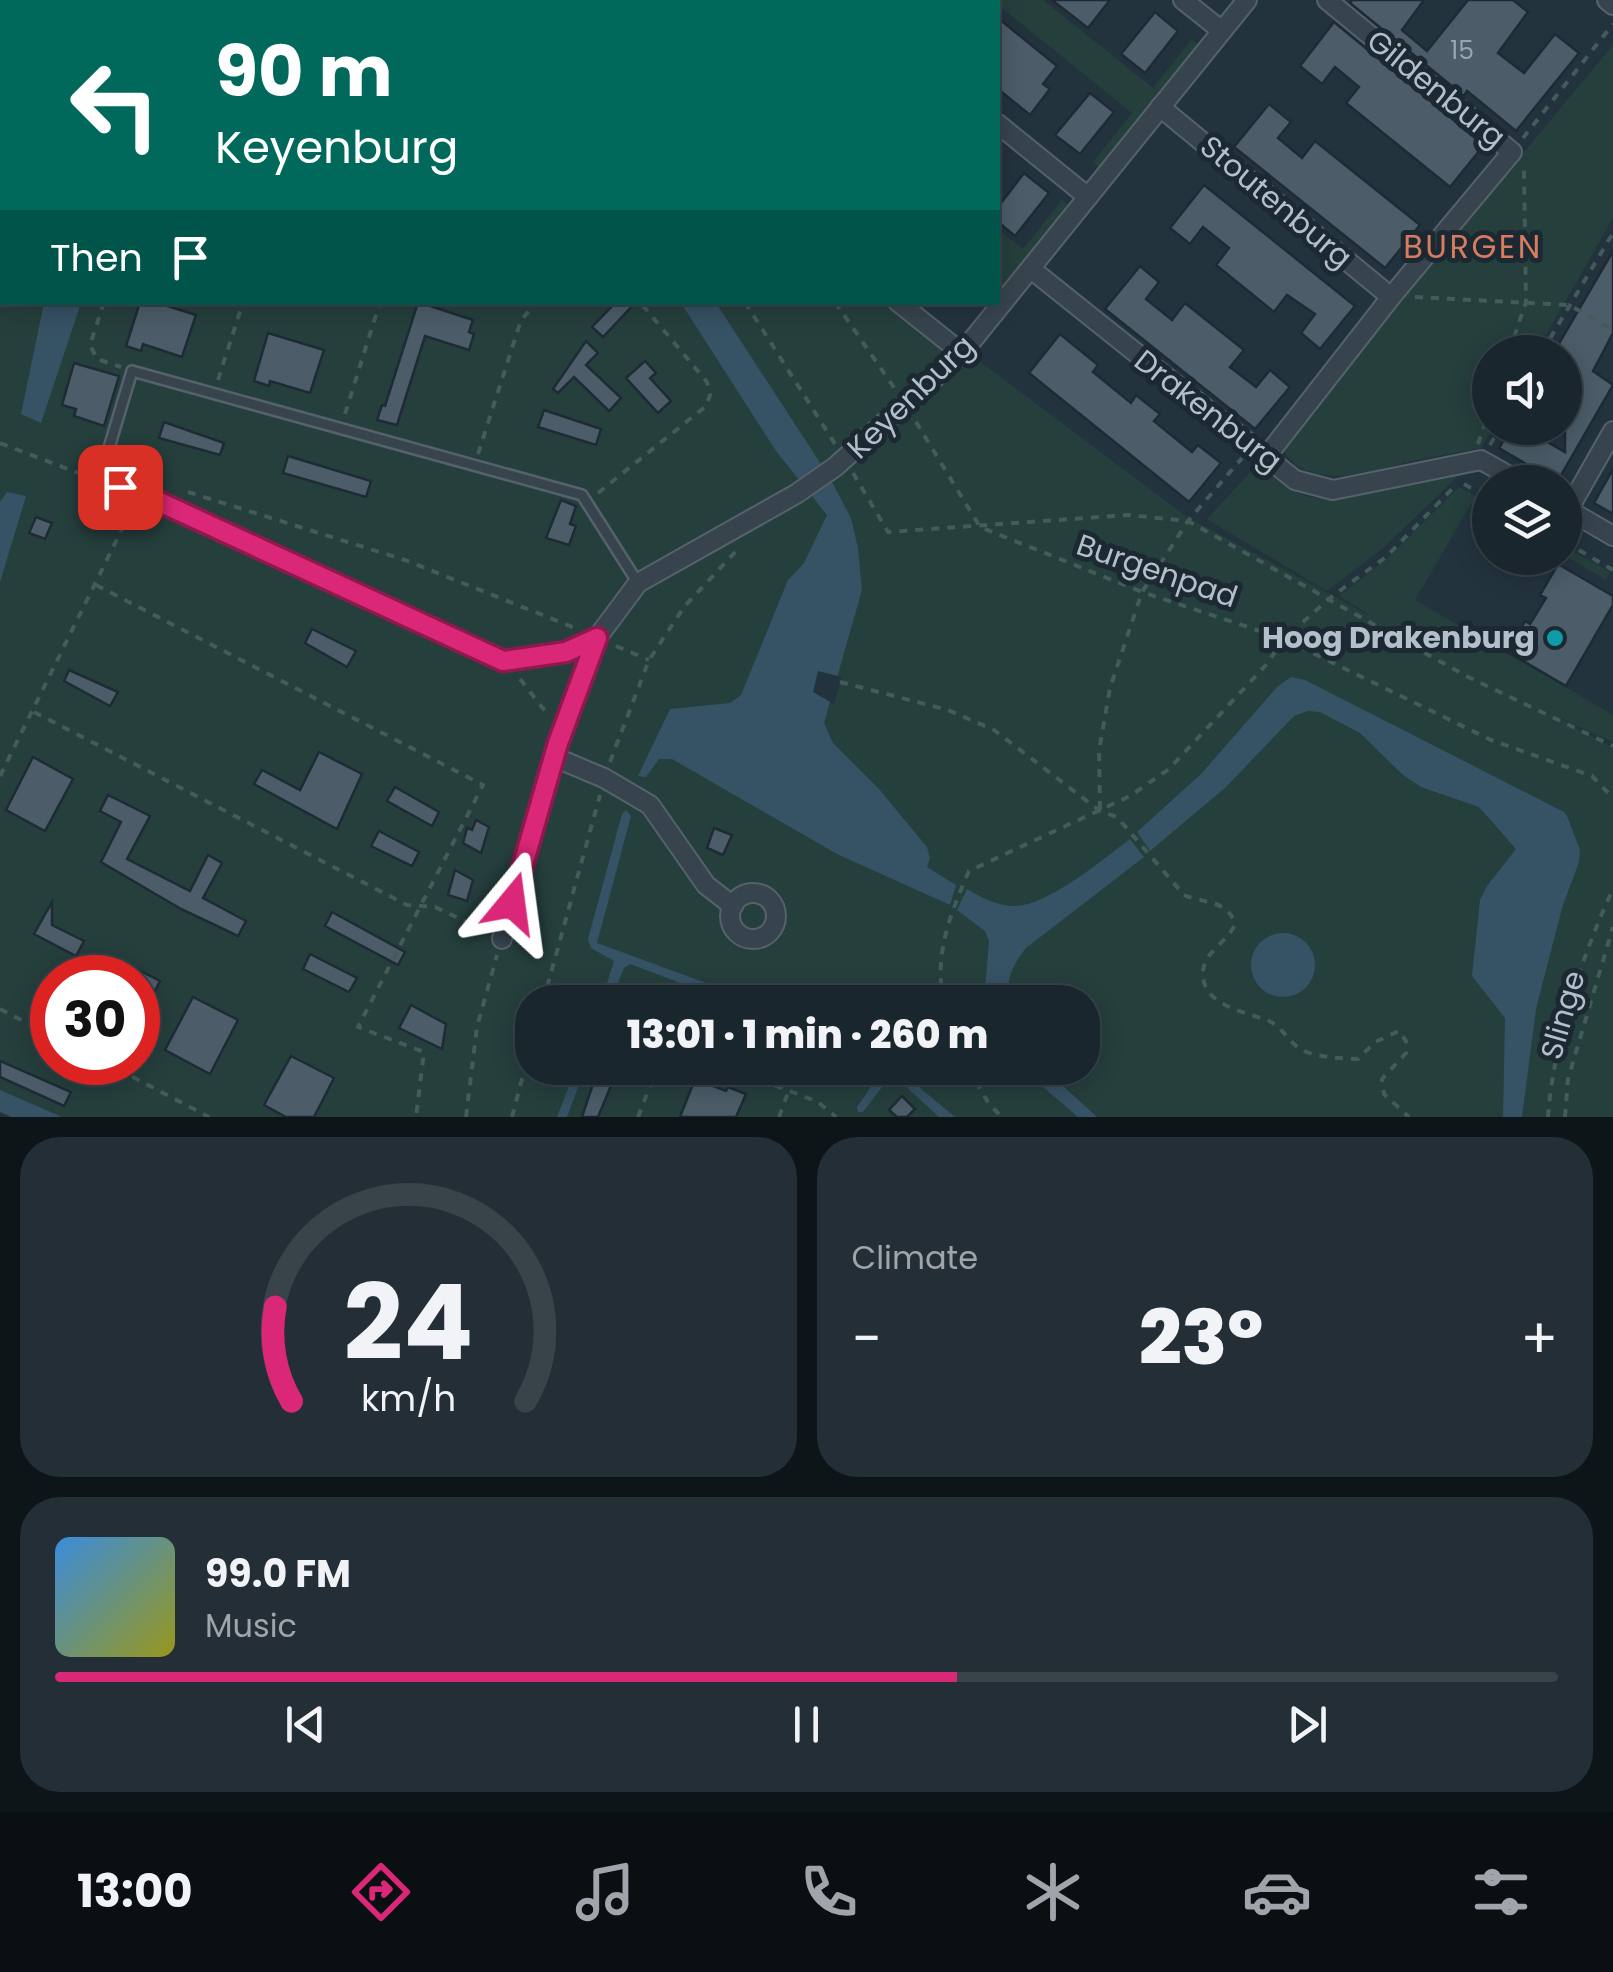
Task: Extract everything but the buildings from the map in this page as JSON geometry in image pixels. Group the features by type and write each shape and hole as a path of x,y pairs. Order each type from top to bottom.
{"street":[{"path":"1184,0 1222,31"},
{"name":"Keyenburg","path":"502,939 556,750 597,638 638,583 796,494 840,464 962,353 1247,0"},
{"name":"Gildenburg","path":"1326,0 1512,152"},
{"name":"Stoutenburg","path":"1160,107 1391,297"},
{"path":"1000,126 1088,197"},
{"path":"1259,452 1512,152"},
{"name":"Drakenburg","path":"1031,269 1295,480 1334,490 1472,462"},
{"path":"902,305 962,353"},
{"path":"1582,482 1613,431"},
{"path":"1472,462 1481,460 1490,465"},
{"path":"99,481 140,493 503,661 566,652 597,638"},
{"path":"1582,518 1613,536"},
{"path":"556,750 650,806 706,885 733,906"}],"lane":[{"path":"99,481 132,371 582,495 638,583"}],"path":[{"name":"Gildenburg","path":"1512,152 1613,24"},
{"path":"1512,152 1524,167 1526,302 1515,335"},
{"path":"1552,335 1613,232"},
{"path":"1391,297 1569,305 1613,330"},
{"path":"103,305 90,345 97,359 132,371"},
{"path":"214,394 242,305"},
{"path":"341,428 379,305"},
{"path":"475,464 521,320 534,305"},
{"path":"587,502 706,406 710,395 707,382 643,305"},
{"path":"747,305 840,464 888,532 1128,515 1188,521 1468,677 1613,746"},
{"path":"837,305 906,405 980,528"},
{"path":"0,443 78,473"},
{"path":"1472,462 1478,445"},
{"path":"1100,812 1099,751 1110,688 1142,592 1188,521 1259,452"},
{"path":"941,985 943,940 969,870 1100,812 1168,768 1266,665 1284,638 1330,598 1386,558 1460,481 1472,488"},
{"path":"180,490 405,560 496,594 648,660"},
{"path":"0,776 140,493"},
{"name":"Burgenpad","path":"980,528 1142,592 1284,638 1491,740 1592,776 1613,798"},
{"path":"548,985 604,778 648,660 684,607 749,537"},
{"path":"1582,552 1613,570"},
{"path":"96,585 483,786 358,1027 424,1052 416,1117"},
{"path":"503,661 531,689 548,715 556,750"},
{"path":"840,682 948,710 994,730 1100,812 1117,817 1184,895 1214,902 1232,914 1235,924 1230,936 1208,954 1204,964 1203,980 1224,1004 1271,1022 1299,1049 1329,1058 1358,1059 1375,1042 1399,1031 1406,1042 1406,1053 1382,1079 1384,1094 1409,1117"},
{"path":"34,712 408,905 435,907 502,939 478,1028 466,1117"},
{"path":"1548,1117 1550,1087 1574,994 1613,888"},
{"name":"Slinge","path":"1565,1117 1568,1079 1613,927"},
{"path":"0,1009 30,1025"},
{"path":"148,1085 210,1117"},
{"path":"512,1117 520,1085"},
{"path":"638,1117 650,1085"},
{"path":"776,1085 818,1102 836,1117"},
{"path":"978,1085 1002,1117"},
{"path":"778,1117 789,1090"}],"green space":[{"path":"1000,0 1043,0 1153,88 1192,39 1200,47 1103,170 1093,162 1132,113 1000,6"},
{"path":"1613,45 1613,218 1546,335 1472,335 1472,445 1483,445 1481,448 1362,473 1324,475 1306,471 1280,445"},
{"path":"1062,200 1070,207 1000,296 1000,231 1023,249"},
{"path":"0,305 905,305 1187,517 1376,619 1339,596 1389,557 1459,487 1472,494 1472,505 1415,600 1613,715 1613,742 1555,716 1613,748 1613,1117 41,1117 0,1098"},
{"path":"1258,464 1294,491 1325,499 1462,472 1382,549 1327,591 1207,519"},
{"path":"1582,556 1610,572 1606,580 1582,566"}],"water":[{"path":"44,305 80,305 41,423 21,414"},
{"path":"682,305 717,305 830,478 851,518 862,590 824,723 833,743 879,789 927,847 927,867 956,885 950,905 837,854 672,759 659,759 646,777 638,776 670,709 730,703 741,695 788,580 804,563 827,515 776,451"},
{"path":"7,492 26,496 0,582 0,502"},
{"path":"1291,677 1305,680 1567,816 1580,850 1579,862 1562,908 1536,1009 1522,1117 1503,1117 1505,1018 1472,976 1480,900 1516,849 1479,807 1421,787 1360,733 1320,712 1308,711 1294,716 1225,788 1150,851 1137,832 1202,773 1277,687"},
{"path":"626,810 631,816 597,943 712,985 686,985 630,964 624,968 617,985 606,985 614,961 591,948 588,939"},
{"path":"1130,839 1144,857 1026,948 1008,985 985,985 989,941 985,931 957,910 967,889 1000,904 1026,905 1074,881"},
{"path":"1283,933 1306,942 1315,965 1306,988 1283,997 1260,988 1251,965 1260,942"},
{"path":"569,1085 579,1085 567,1117 557,1117"},
{"path":"872,1085 883,1085 863,1112 858,1112 857,1107"},
{"path":"904,1085 916,1085 955,1117 939,1117"},
{"path":"1041,1085 1062,1085 1097,1117 1078,1117"},
{"path":"0,1090 62,1117 11,1117 0,1112"}],"pier":[{"path":"818,671 842,677 834,704 813,692"}],"place":[{"name":"Hoog Drakenburg","path":"1555,638"}],"district":[{"name":"BURGEN","path":"1473,247"}],"route":[{"path":"120,487 503,661 566,652 597,638 558,743 512,903"}]}
